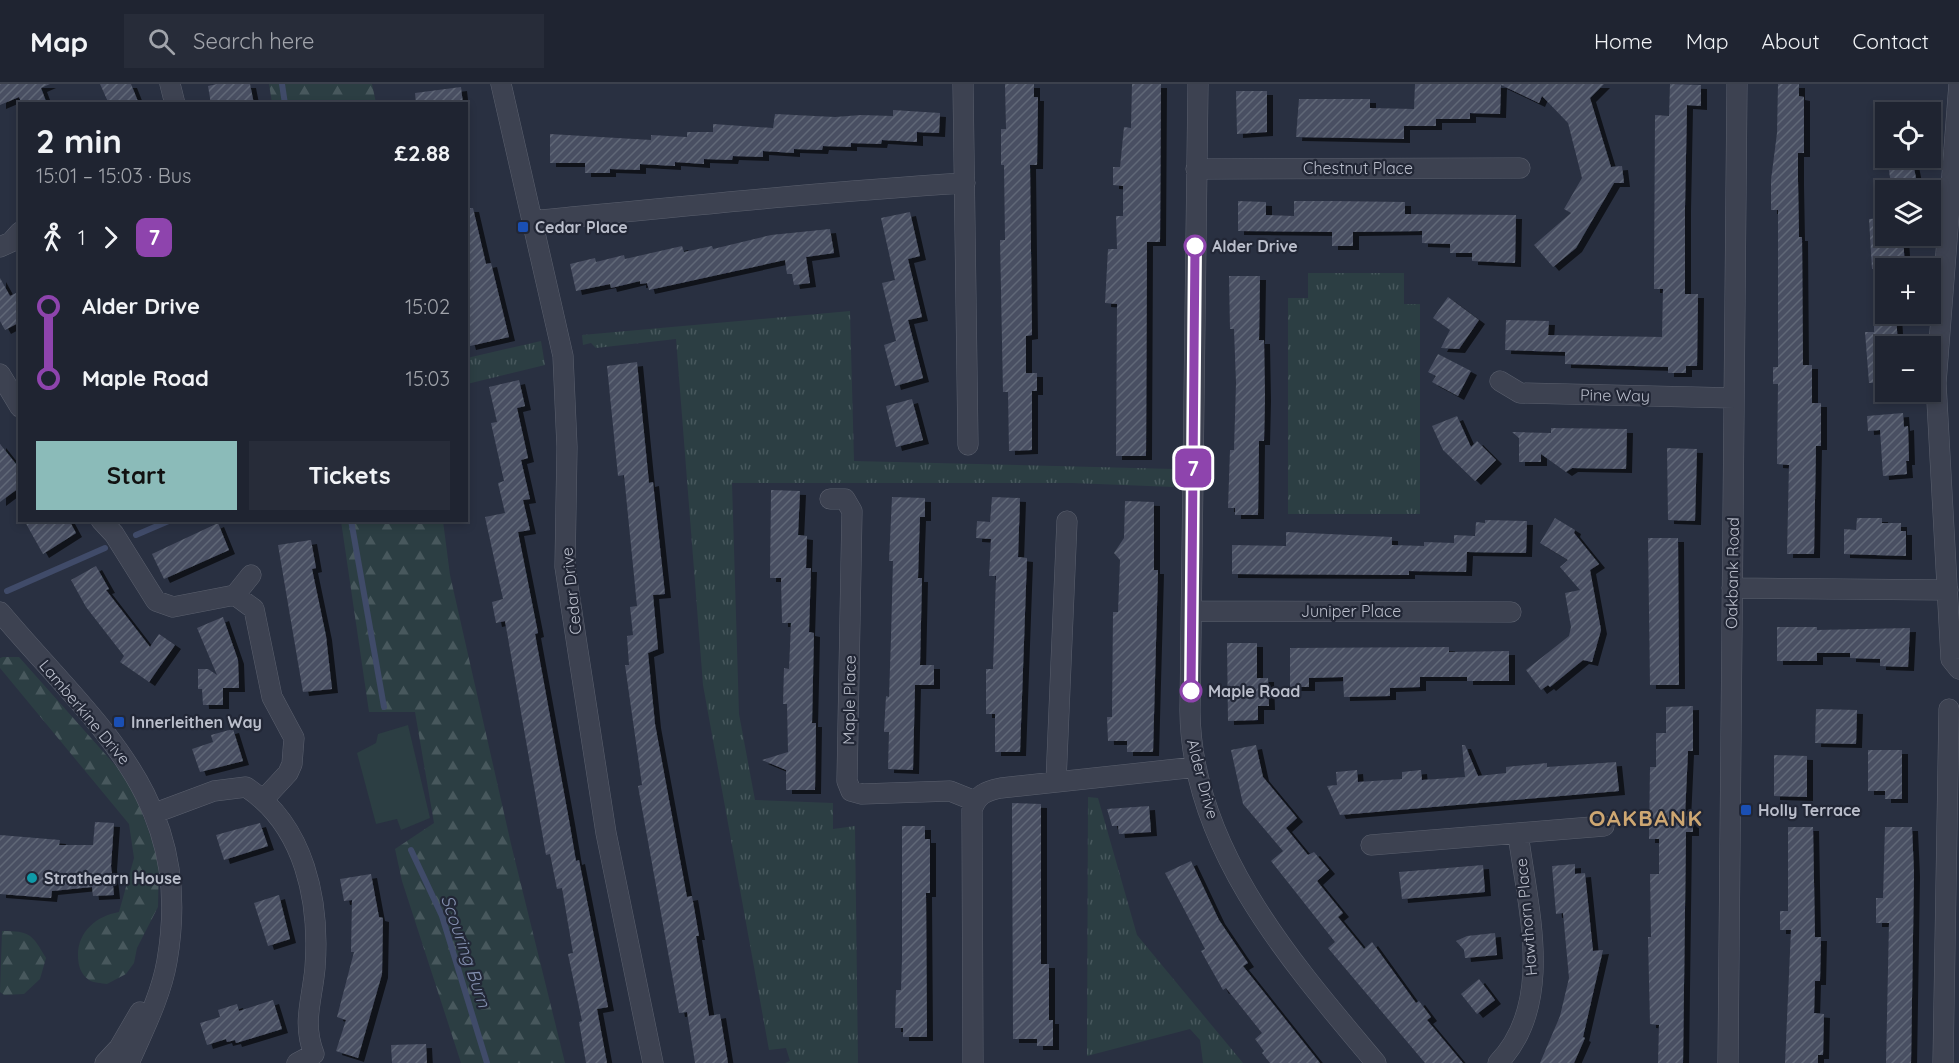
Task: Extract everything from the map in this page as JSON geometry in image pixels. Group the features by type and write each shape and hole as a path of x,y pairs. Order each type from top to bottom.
{"street":[{"path":"170,84 174,102"},
{"name":"Cedar Drive","path":"501,84 563,356 567,447 565,567 606,833 653,1063"},
{"path":"963,84 968,445"},
{"name":"Alder Drive","path":"1198,84 1190,729 1196,767 1217,831 1248,896 1290,960 1376,1063"},
{"name":"Oakbank Road","path":"1728,1063 1737,84"},
{"path":"1957,668 1951,658 1948,590 1951,480 1936,383 1952,286 1959,84"},
{"name":"Chestnut Place","path":"1196,169 1520,168"},
{"path":"532,221 703,206 836,191 965,183"},
{"path":"0,247 10,242 18,234"},
{"path":"0,374 18,404"},
{"name":"Pine Way","path":"1500,381 1520,393 1734,398"},
{"name":"Maple Place","path":"830,499 845,499 852,511 848,781 851,791 862,794 950,790 975,801"},
{"path":"1056,782 1067,521"},
{"path":"103,522 114,534 156,601 173,607 235,595 251,575"},
{"path":"1732,588 1948,590"},
{"path":"235,595 254,609 272,697 294,738 292,764 288,773 264,799"},
{"name":"Juniper Place","path":"1192,611 1511,612"},
{"name":"Lamberkine Drive","path":"0,612 128,763 155,813 166,848 171,875 173,908 167,962 156,999 129,1063"},
{"path":"1943,1063 1952,880 1949,709"},
{"path":"973,1063 972,810 975,801 983,792 991,790 1196,767"},
{"path":"155,813 214,791 246,787 264,799 280,816 290,834 311,887 315,928 315,968 307,1028 311,1060"},
{"path":"1371,845 1604,826"},
{"name":"Hawthorn Place","path":"1498,1063 1515,1040 1532,1001 1532,946 1518,833"},
{"name":"Lamberkine Drive","path":"105,1063 119,1048 167,962"}],"green space":[{"path":"269,84 372,84 376,102 272,102"},
{"path":"1308,273 1404,273 1404,304 1420,304 1420,514 1288,514 1288,298 1308,298"},
{"path":"850,311 854,461 1174,469 1174,487 1072,483 732,483 739,714 755,800 833,803 833,829 855,826 858,1063 785,1063 790,1061 786,1048 769,1050 703,685 676,339 596,348 591,343 583,345 582,335"},
{"path":"541,341 545,365 468,384 468,358"},
{"path":"341,522 443,522 450,575 511,844 565,1063 461,1063 402,881 395,849 434,823 415,712 369,712"},
{"path":"19,657 131,783 159,859 158,907 137,948 134,963 126,974 107,984 91,981 83,975 78,962 79,947 81,939 90,926 103,917 119,912 134,858 129,824 0,668 0,658"},
{"path":"408,725 430,818 401,830 397,819 376,824 357,753 376,743 378,734"},
{"path":"1088,797 1098,798 1137,935 1243,1063 1203,1063 1200,1040 1190,1029 1087,1056"},
{"path":"2,931 25,933 33,939 46,958 40,979 24,994 4,995 0,992"}],"building":[{"path":"0,84 50,84 41,88 46,102 21,102 19,97 0,105"},
{"path":"100,84 131,84 138,102 108,102"},
{"path":"250,84 254,102 211,102 208,86"},
{"path":"1005,84 1034,84 1034,97 1038,97 1037,165 1030,165 1032,335 1026,336 1026,373 1037,373 1037,391 1032,391 1032,450 1009,451 1008,392 1003,392 1000,240 1005,240 1001,129 1006,129"},
{"path":"1132,84 1161,84 1160,242 1147,242 1146,456 1116,456 1117,304 1105,303 1108,249 1117,249 1116,216 1123,216 1123,186 1113,185 1113,167 1120,167 1124,127 1131,128"},
{"path":"1415,84 1604,84 1590,98 1611,167 1622,166 1624,183 1614,183 1576,248 1553,267 1534,245 1571,213 1564,209 1582,178 1568,123 1542,96 1539,103 1501,85 1500,114 1470,113 1470,119 1436,119 1436,126 1404,126 1404,139 1296,137 1299,99 1370,99 1370,108 1414,109"},
{"path":"1670,84 1701,85 1701,106 1687,105 1685,207 1685,294 1698,294 1697,366 1686,366 1686,373 1668,373 1668,367 1565,364 1565,352 1505,350 1506,320 1549,321 1548,335 1662,337 1663,289 1654,289 1655,115 1669,116"},
{"path":"1778,84 1799,84 1799,96 1804,97 1804,153 1798,153 1799,237 1802,237 1803,365 1812,365 1812,403 1821,403 1821,446 1816,446 1814,554 1787,554 1789,465 1777,464 1778,384 1773,384 1773,367 1778,367 1778,210 1771,210 1771,180 1777,133"},
{"path":"461,87 463,102 416,102 415,93"},
{"path":"1236,91 1267,91 1267,132 1237,134"},
{"path":"893,110 940,113 939,133 917,132 917,142 882,140 881,144 851,143 851,147 823,146 822,150 794,149 794,153 763,151 763,157 733,156 732,160 704,159 704,164 675,162 675,166 640,164 640,170 610,169 610,173 585,173 585,163 550,163 550,134 651,140 651,135 687,137 687,132 713,132 713,124 773,128 775,114 835,117 893,116"},
{"path":"1889,168 1914,168 1916,180 1890,180"},
{"path":"1238,201 1266,202 1266,215 1294,216 1294,201 1332,201 1405,202 1405,214 1516,215 1515,263 1472,261 1472,253 1450,253 1450,244 1422,243 1422,231 1353,232 1353,246 1332,246 1332,232 1238,231"},
{"path":"468,208 473,208 486,264 491,263 509,337 470,346 468,338"},
{"path":"910,212 920,256 908,259 922,317 908,320 923,378 895,386 884,345 896,341 882,283 895,280 881,218"},
{"path":"1869,219 1875,219 1875,246 1904,246 1904,258 1875,258 1875,269 1872,269"},
{"path":"830,229 834,253 806,257 810,283 794,285 792,274 787,274 785,260 649,290 647,283 640,284 640,281 611,288 610,284 576,291 570,264 595,258 596,262 624,255 625,259 682,246 684,252 712,246 713,249 771,235"},
{"path":"1229,276 1260,276 1259,340 1264,340 1265,397 1264,441 1259,441 1258,515 1235,515 1235,508 1228,508 1230,450 1234,450 1236,383 1234,329 1230,329"},
{"path":"0,278 10,296 18,292 18,323 5,330 0,321"},
{"path":"1448,297 1479,320 1459,349 1441,348 1450,330 1433,318"},
{"path":"1874,314 1875,324 1897,324 1897,336 1875,336 1875,383 1869,383 1865,332 1874,332"},
{"path":"1438,354 1471,371 1458,396 1432,382 1436,376 1428,372"},
{"path":"637,362 649,483 653,482 665,594 653,595 658,649 648,653 655,724 687,897 692,896 709,1016 720,1014 728,1063 695,1063 687,1012 679,1013 638,786 642,785 625,665 629,665 627,636 633,635 630,607 637,606 624,475 618,476 607,366"},
{"path":"519,380 525,406 517,408 528,458 521,460 530,499 523,500 530,530 518,532 538,633 535,634 576,861 579,860 608,1007 597,1009 607,1063 586,1063 579,1022 582,1021 568,954 573,953 562,888 557,889 550,854 546,855 505,621 496,623 492,602 503,599 485,517 505,513 498,483 504,481 491,423 497,422 489,387"},
{"path":"912,399 923,440 896,447 886,406"},
{"path":"1903,413 1904,427 1908,426 1907,474 1883,476 1880,430 1868,431 1867,416"},
{"path":"1457,416 1471,447 1477,441 1496,460 1475,481 1443,450 1432,426"},
{"path":"1551,428 1627,429 1626,469 1572,468 1566,472 1541,454 1541,462 1519,462 1519,438 1512,432 1551,433"},
{"path":"0,444 18,466 18,488 0,502"},
{"path":"1667,448 1697,449 1695,521 1668,520"},
{"path":"771,490 800,491 798,535 807,536 806,568 811,568 809,632 814,633 812,723 816,723 815,790 786,790 786,770 762,760 788,752 787,704 783,704 784,668 789,669 791,623 782,623 781,578 770,578"},
{"path":"892,497 925,498 925,517 920,517 919,544 918,578 922,578 920,665 934,665 934,685 915,685 913,770 888,769 889,732 884,732 886,696 889,697 893,561 889,561"},
{"path":"992,497 1020,498 1018,557 1027,558 1020,752 995,752 995,714 986,714 986,669 993,669 996,576 989,576 991,539 976,538 977,521 990,522"},
{"path":"1125,501 1154,502 1154,570 1158,570 1153,752 1127,752 1127,741 1108,741 1107,717 1112,717 1113,612 1118,612 1120,560 1114,553 1124,538"},
{"path":"1555,518 1575,530 1574,533 1599,564 1590,570 1601,630 1592,662 1583,660 1550,687 1548,685 1541,690 1526,670 1569,636 1571,627 1565,593 1580,590 1560,567 1568,560 1540,543"},
{"path":"1857,518 1882,518 1882,523 1901,523 1901,531 1906,531 1906,556 1844,554 1844,529 1856,530"},
{"path":"1485,520 1527,521 1526,553 1467,552 1466,572 1409,571 1409,575 1232,574 1232,545 1286,546 1286,532 1392,537 1392,545 1424,546 1424,542 1454,543 1454,535 1475,536 1476,522 1485,523"},
{"path":"25,522 70,522 76,533 43,554"},
{"path":"218,523 229,550 164,579 152,554"},
{"path":"1648,538 1678,538 1679,685 1650,685"},
{"path":"311,540 316,568 312,569 326,636 332,689 303,692 278,545"},
{"path":"96,566 109,589 106,590 150,647 159,634 175,645 149,682 120,662 124,656 86,607 71,580"},
{"path":"223,617 238,660 239,688 223,688 223,705 203,705 202,689 198,689 198,669 208,669 217,675 197,628"},
{"path":"1777,627 1817,627 1817,630 1910,628 1908,667 1880,666 1880,659 1850,658 1850,653 1817,653 1817,661 1777,661"},
{"path":"1227,643 1257,643 1257,678 1268,678 1269,706 1258,706 1258,720 1228,721"},
{"path":"1449,647 1449,652 1509,651 1509,681 1467,681 1467,677 1420,677 1420,687 1390,688 1390,696 1344,697 1343,677 1309,678 1309,687 1290,687 1290,648"},
{"path":"1693,706 1693,751 1688,751 1685,816 1693,816 1693,832 1686,832 1683,1063 1658,1063 1659,1025 1650,1024 1648,937 1651,937 1650,874 1659,874 1659,839 1649,839 1650,767 1656,767 1656,733 1666,733 1666,707"},
{"path":"1816,709 1857,710 1856,744 1815,743"},
{"path":"233,729 243,761 200,772 192,749 213,742 211,735"},
{"path":"1256,745 1263,777 1297,818 1286,828 1308,855 1314,852 1329,870 1317,881 1343,913 1338,917 1364,949 1372,942 1416,1003 1419,1001 1431,1017 1427,1020 1463,1063 1425,1063 1328,948 1335,942 1271,861 1283,851 1243,804 1231,750"},
{"path":"1462,745 1465,745 1478,776 1506,773 1506,767 1547,763 1547,767 1616,762 1619,791 1340,815 1327,786 1337,785 1336,772 1357,770 1358,782 1402,779 1402,772 1421,770 1422,780 1465,777"},
{"path":"1868,750 1902,750 1902,799 1885,799 1885,791 1868,791"},
{"path":"1774,755 1807,756 1807,797 1774,796"},
{"path":"1012,803 1041,804 1041,964 1049,964 1049,1020 1053,1020 1053,1046 1037,1046 1037,1039 1013,1039"},
{"path":"1149,806 1151,832 1119,834 1118,826 1112,826 1107,809"},
{"path":"95,822 114,823 111,866 114,895 93,896 92,887 52,891 51,898 0,894 0,835 60,840 59,845 93,845"},
{"path":"260,823 268,846 224,860 216,835"},
{"path":"902,826 925,826 925,839 930,839 930,893 926,893 927,1037 903,1037 903,1028 895,1028 896,990 901,990"},
{"path":"1788,827 1813,827 1815,937 1821,937 1820,981 1815,981 1814,1013 1824,1014 1823,1055 1818,1055 1818,1063 1785,1063 1791,930 1780,930 1780,911 1788,911"},
{"path":"1885,827 1912,827 1914,873 1911,1063 1886,1063 1889,923 1876,923 1876,898 1883,898"},
{"path":"1191,861 1219,920 1248,963 1243,966 1320,1063 1270,1063 1262,1053 1264,1051 1255,1039 1262,1033 1226,988 1223,990 1201,951 1205,949 1165,873"},
{"path":"1575,864 1575,874 1585,873 1593,951 1603,950 1583,1037 1585,1038 1574,1063 1540,1063 1560,1016 1569,978 1563,913 1556,914 1552,866"},
{"path":"1483,865 1485,892 1402,899 1399,872"},
{"path":"371,874 379,917 383,918 382,974 358,1058 336,1051 346,1020 337,1017 354,952 351,952 352,900 344,901 340,879"},
{"path":"279,895 290,939 268,946 254,903"},
{"path":"1495,933 1497,955 1465,958 1464,950 1456,941 1467,936"},
{"path":"1479,979 1495,1000 1477,1014 1461,994"},
{"path":"273,1000 282,1029 236,1043 235,1040 227,1042 226,1039 207,1045 200,1023 220,1017 218,1010 237,1004 239,1011"},
{"path":"426,1044 427,1063 392,1063 391,1045"}],"waterway":[{"name":"Scouring Burn","path":"282,84 285,102"},
{"path":"136,535 166,522"},
{"name":"Scouring Burn","path":"351,522 384,707"},
{"path":"7,591 105,548"},
{"name":"Scouring Burn","path":"411,850 442,916 487,1063"}],"bus line":[{"name":"7","path":"1191,691 1195,246"}],"place":[{"name":"Cedar Place","path":"523,227"},
{"name":"Alder Drive","path":"1195,246"},
{"name":"Maple Road","path":"1191,691"},
{"name":"Innerleithen Way","path":"119,722"},
{"name":"Holly Terrace","path":"1746,810"},
{"name":"Strathearn House","path":"32,878"}],"district":[{"name":"OAKBANK","path":"1646,818"}]}
